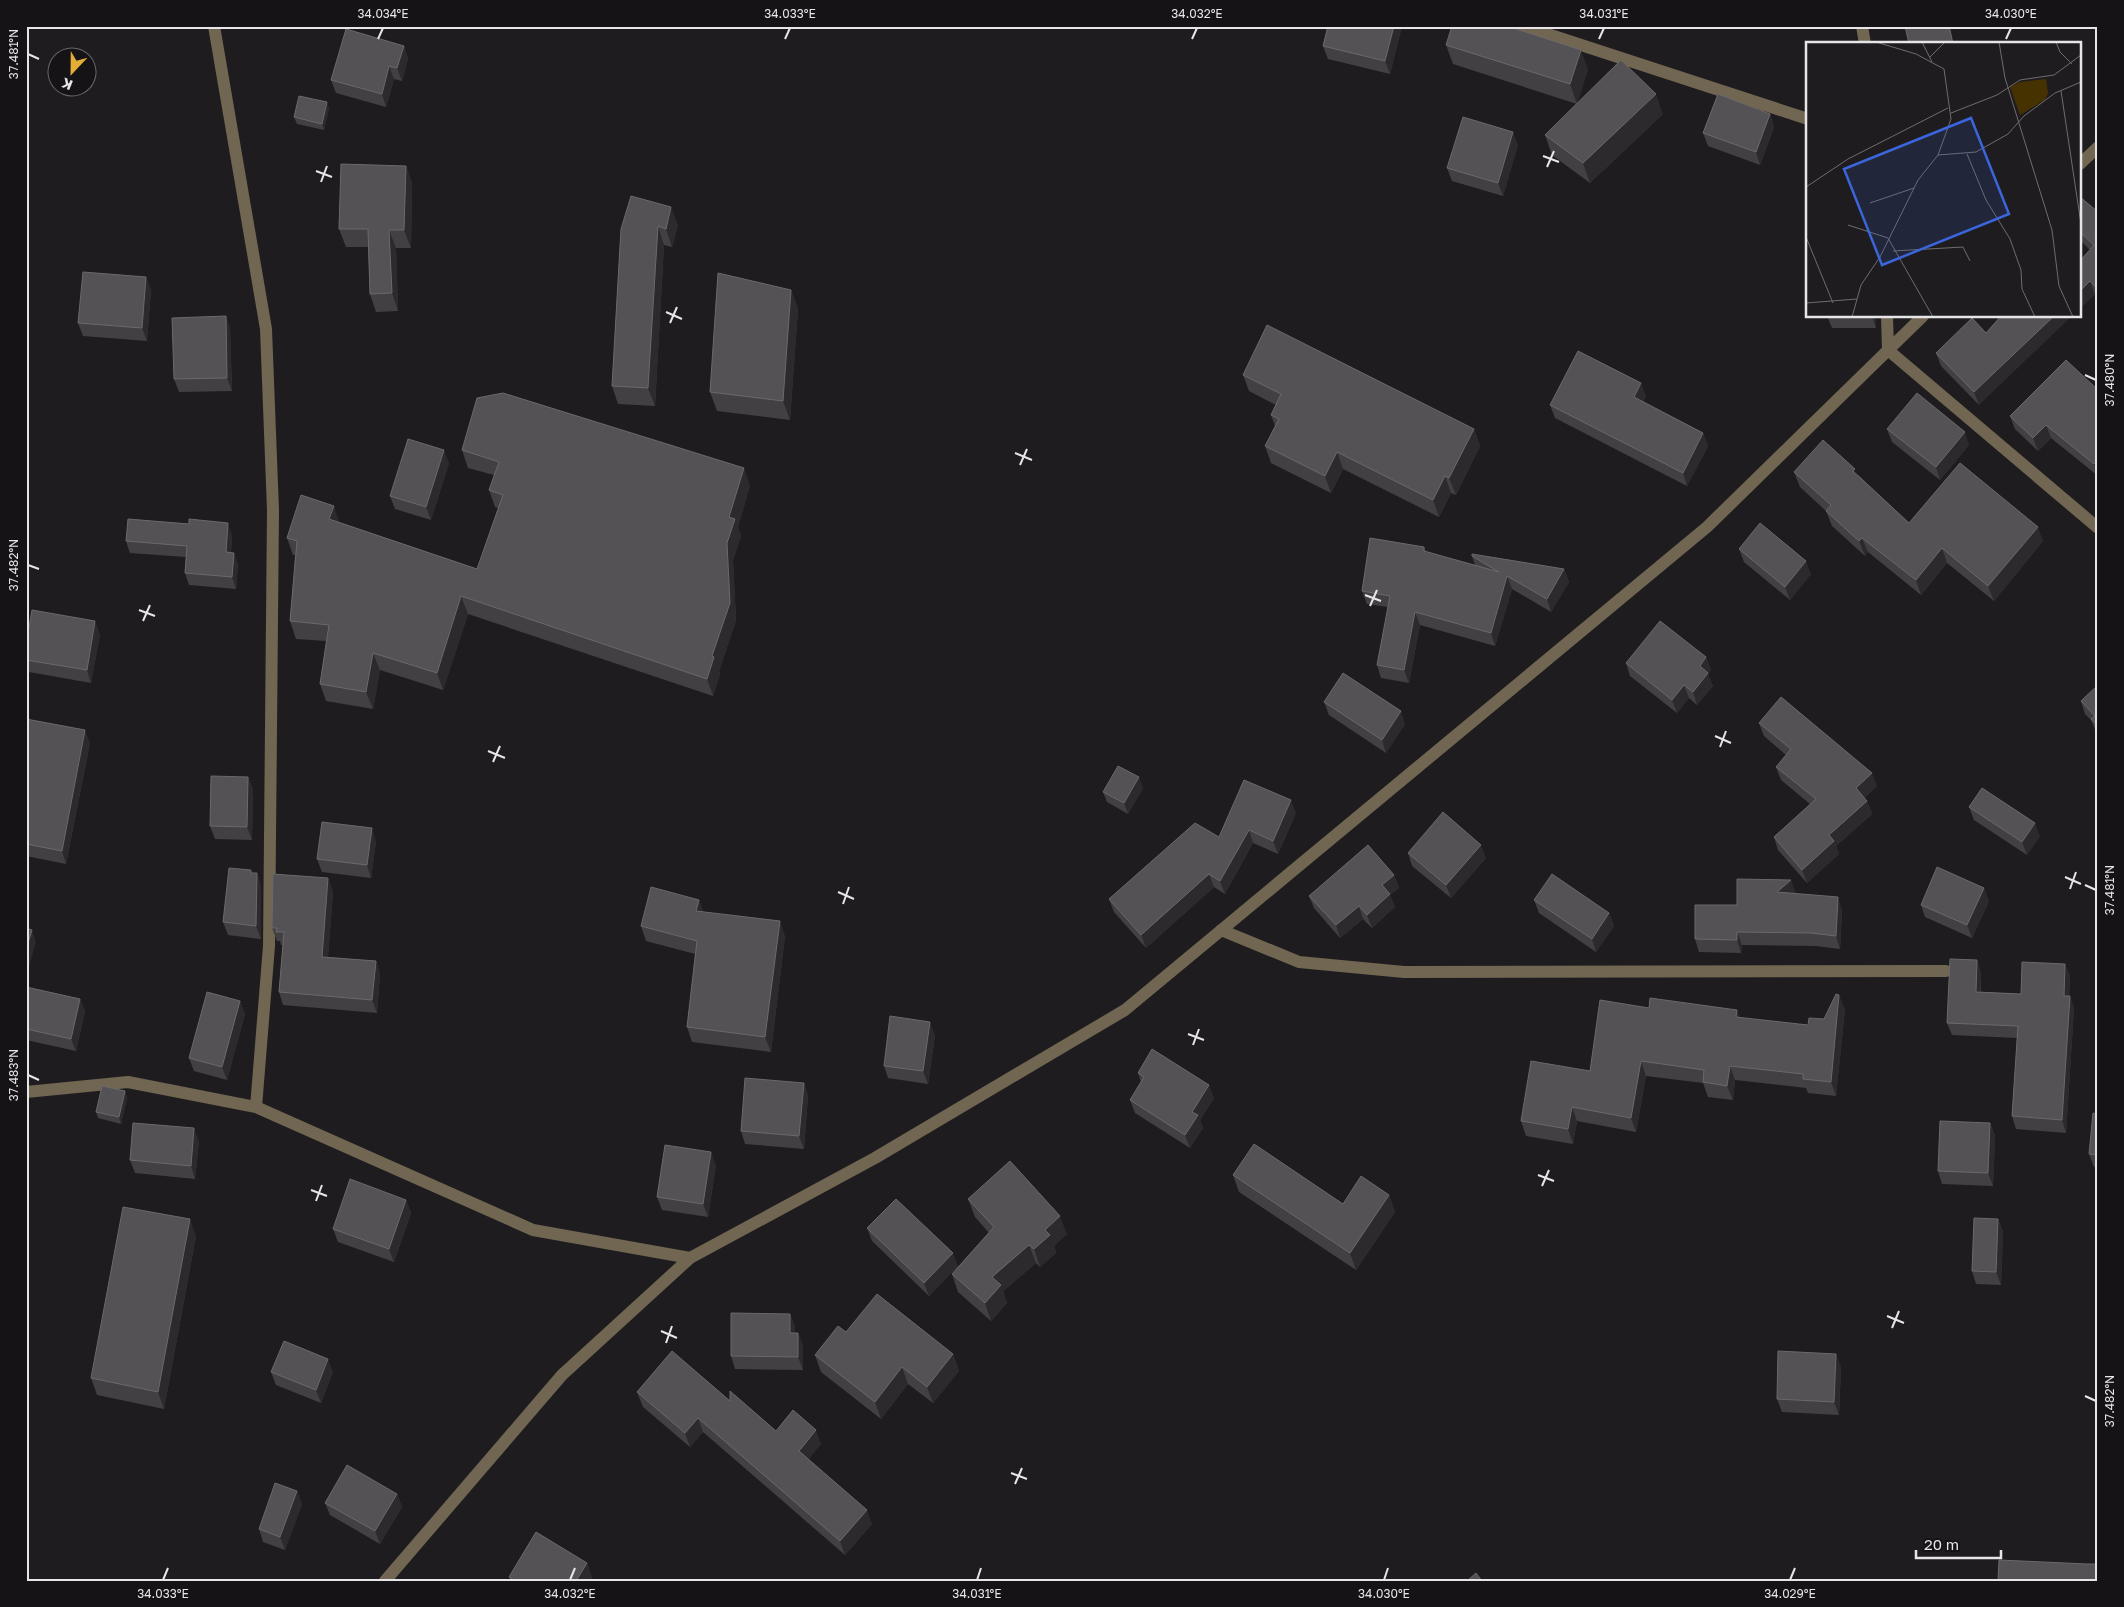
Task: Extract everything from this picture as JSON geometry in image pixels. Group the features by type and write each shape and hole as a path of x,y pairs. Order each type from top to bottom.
{"street":[{"path":"214,26 266,329 273,510 269,946 256,1108"},
{"path":"1523,26 1806,118"},
{"path":"1862,26 1864,42"},
{"path":"2082,162 2098,147"},
{"path":"1887,318 1888,350 2098,528"},
{"path":"384,1581 562,1375 690,1258 875,1158 1125,1010 1706,527 1921,318"},
{"path":"1221,930 1299,962 1404,972 1946,971"},
{"path":"26,1092 128,1082 256,1108 533,1230 690,1258"}],"building":[{"path":"1328,26 1394,26 1385,61 1323,46"},
{"path":"1452,26 1507,26 1581,50 1570,84 1446,45"},
{"path":"1905,26 1949,26 1953,42 1909,42"},
{"path":"346,29 404,46 397,68 389,66 382,94 331,80"},
{"path":"1621,60 1656,94 1583,163 1545,135"},
{"path":"1718,94 1770,114 1756,152 1703,133"},
{"path":"299,96 327,102 322,124 294,117"},
{"path":"1463,117 1513,132 1498,183 1447,168"},
{"path":"341,164 406,166 404,230 389,230 392,293 370,294 368,229 339,229"},
{"path":"631,196 671,207 666,229 658,226 648,388 612,386 621,229"},
{"path":"2082,199 2098,212 2098,289 2090,281 2082,289 2082,259 2094,245 2082,234"},
{"path":"83,272 146,277 142,328 78,323"},
{"path":"718,273 791,290 783,401 710,392"},
{"path":"226,316 227,378 174,379 172,318"},
{"path":"1972,318 1986,333 1999,318 2052,318 1974,392 1936,353"},
{"path":"1267,325 1474,429 1449,478 1445,476 1433,500 1337,452 1325,476 1265,446 1279,419 1271,415 1281,394 1243,375"},
{"path":"1578,351 1641,383 1634,397 1703,433 1683,473 1550,405"},
{"path":"2066,360 2098,390 2098,459 2094,464 2046,425 2033,438 2010,416"},
{"path":"503,393 744,468 729,517 735,519 727,543 730,603 712,656 714,657 707,679 461,596 437,673 373,653 366,692 320,684 329,625 290,621 297,541 287,538 301,495 334,506 329,519 477,569 503,495 489,490 499,462 462,450 477,398"},
{"path":"1917,393 1965,432 1936,467 1887,429"},
{"path":"408,439 444,450 426,507 390,496"},
{"path":"1823,440 1909,523 1960,463 2038,527 1988,586 1942,548 1916,580 1862,538 1859,541 1826,511 1831,505 1794,472"},
{"path":"128,519 189,524 189,519 228,523 226,552 234,553 232,577 185,573 187,546 126,541"},
{"path":"1760,523 1806,561 1785,587 1739,549"},
{"path":"1370,538 1424,547 1424,551 1499,572 1472,556 1472,554 1564,569 1547,599 1507,576 1491,633 1415,612 1404,670 1377,665 1390,596 1362,591"},
{"path":"32,610 95,621 87,670 26,660 26,645"},
{"path":"1660,621 1706,657 1700,666 1708,673 1693,692 1684,685 1672,700 1626,663"},
{"path":"1343,673 1401,711 1382,740 1324,702"},
{"path":"2098,685 2098,726 2091,719 2095,716 2081,701"},
{"path":"1781,697 1872,773 1856,788 1867,801 1829,835 1834,841 1802,870 1774,837 1816,799 1776,767 1791,749 1759,723"},
{"path":"26,719 85,730 62,851 26,844"},
{"path":"1118,766 1139,777 1124,803 1103,792"},
{"path":"211,776 248,777 247,827 210,826"},
{"path":"1244,780 1291,800 1273,841 1249,830 1220,881 1209,874 1141,935 1109,899 1195,823 1219,837"},
{"path":"1982,788 2035,823 2022,842 1969,807"},
{"path":"1443,812 1481,845 1446,885 1408,853"},
{"path":"322,822 372,828 367,865 317,859"},
{"path":"1368,845 1394,875 1382,885 1390,894 1367,915 1359,906 1336,925 1309,896"},
{"path":"1937,867 1984,888 1967,925 1921,905"},
{"path":"229,868 251,870 251,873 257,873 256,926 223,922"},
{"path":"273,874 328,878 322,957 376,961 372,1000 279,992 284,932 276,932 277,928 272,928"},
{"path":"1552,874 1609,913 1592,939 1534,900"},
{"path":"1737,879 1791,880 1777,892 1838,897 1836,936 1811,933 1737,932 1737,940 1695,939 1695,905 1737,905"},
{"path":"651,887 699,900 696,911 780,921 765,1037 687,1027 697,941 641,926"},
{"path":"26,928 32,930 26,950"},
{"path":"1950,959 1977,960 1976,992 2021,994 2022,962 2065,964 2064,996 2070,996 2062,1120 2012,1116 2018,1026 1947,1023"},
{"path":"26,987 80,999 71,1039 26,1029"},
{"path":"207,992 240,1001 222,1067 189,1058"},
{"path":"1836,994 1839,995 1831,1082 1803,1079 1803,1074 1730,1066 1727,1086 1703,1082 1704,1070 1641,1061 1631,1118 1572,1107 1568,1129 1521,1121 1531,1061 1590,1071 1600,1000 1649,1008 1650,998 1737,1010 1736,1017 1808,1025 1809,1018 1824,1019"},
{"path":"890,1016 930,1022 923,1071 884,1066"},
{"path":"1152,1049 1209,1085 1192,1112 1198,1115 1185,1135 1130,1100 1144,1077 1138,1073"},
{"path":"745,1078 804,1083 799,1136 741,1131"},
{"path":"102,1086 125,1091 119,1117 96,1112"},
{"path":"2093,1113 2098,1114 2098,1155 2089,1154"},
{"path":"1940,1121 1990,1123 1988,1173 1938,1171"},
{"path":"133,1123 194,1128 191,1166 130,1160"},
{"path":"1254,1144 1343,1204 1361,1176 1389,1195 1350,1253 1233,1175"},
{"path":"665,1145 711,1152 703,1204 657,1197"},
{"path":"1010,1161 1060,1216 1045,1230 1050,1235 1034,1249 1029,1245 992,1277 1001,1285 985,1303 952,1274 994,1227 968,1199"},
{"path":"350,1179 406,1200 389,1249 333,1229"},
{"path":"896,1199 953,1253 924,1283 867,1228"},
{"path":"123,1207 190,1219 158,1392 91,1378"},
{"path":"1974,1218 1998,1219 1996,1272 1972,1271"},
{"path":"877,1294 953,1354 927,1387 902,1367 875,1402 815,1355 838,1326 846,1332"},
{"path":"731,1313 790,1314 790,1333 798,1333 798,1357 731,1356"},
{"path":"284,1341 328,1359 316,1390 271,1372"},
{"path":"672,1351 730,1401 730,1391 776,1431 793,1410 816,1430 799,1451 867,1510 840,1541 698,1418 685,1433 637,1392"},
{"path":"1778,1351 1836,1354 1834,1402 1777,1399"},
{"path":"347,1465 397,1494 375,1531 325,1503"},
{"path":"275,1483 297,1491 280,1537 259,1529"},
{"path":"536,1532 587,1563 576,1581 516,1581 509,1577"},
{"path":"1999,1560 2098,1564 2098,1581 1998,1581"},
{"path":"1476,1573 1482,1581 1467,1581"}]}
